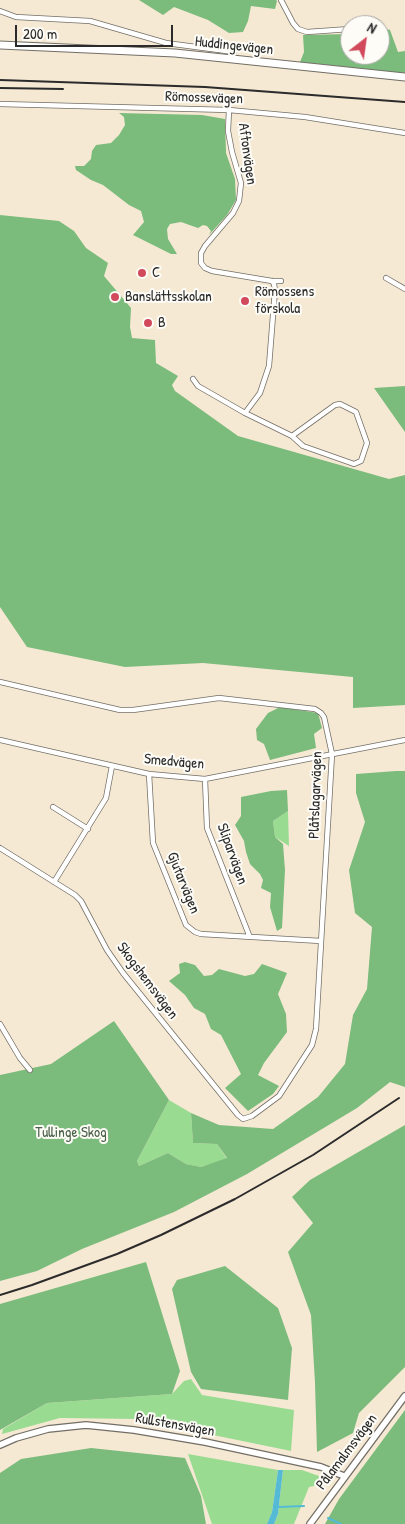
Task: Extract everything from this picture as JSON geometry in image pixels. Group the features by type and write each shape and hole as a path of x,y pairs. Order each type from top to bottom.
{"main road":[{"name":"Huddingevägen","path":"0,45 175,54 405,77"}],"street":[{"path":"281,0 298,29 307,32 340,30"},
{"path":"0,11 16,17 90,21 166,43 234,52"},
{"name":"Römossevägen","path":"0,104 230,110 305,117 405,133"},
{"name":"Aftonvägen","path":"230,110 228,131 241,183 239,201 233,213 205,246 201,253 201,262 205,268 212,271 281,281"},
{"path":"386,278 405,290"},
{"path":"246,413 260,392 267,377 275,290 272,281"},
{"path":"193,379 198,386 232,407 292,436 303,446 354,464 361,461 367,443 356,412 340,404 335,405 292,436"},
{"name":"Plåtslagarvägen","path":"0,682 120,710 133,710 214,698 315,709 319,710 324,718 332,754 314,1039 279,1096 262,1110 246,1119"},
{"name":"Smedvägen","path":"0,740 149,774 205,779 405,740"},
{"path":"54,882 106,798 112,766"},
{"name":"Gjutarvägen","path":"149,774 153,843 186,925 201,934 249,935 320,941"},
{"name":"Sliparvägen","path":"205,779 207,828 249,935"},
{"path":"53,807 88,829"},
{"name":"Skogshemsvägen","path":"0,848 75,895 81,901 107,950 123,973 238,1115 246,1119"},
{"path":"0,1024 20,1058 30,1070"},
{"name":"Pålamalmsvägen","path":"310,1524 405,1396"},
{"name":"Rullstensvägen","path":"0,1445 16,1438 48,1430 86,1426 134,1430 206,1442 321,1467 344,1476"}],"green space":[{"path":"139,0 277,1 275,9 251,6 248,21 243,32 229,33 208,20 174,7 163,15"},
{"path":"390,30 398,52 405,51 405,73 300,62 304,52 303,35 340,34 340,65 390,65"},
{"path":"119,113 202,115 225,119 226,153 235,179 236,200 227,215 209,235 211,231 207,226 203,225 198,228 181,222 170,224 167,229 168,239 177,254 171,254 133,235 144,222 141,211 129,205 103,185 76,170 75,166 84,166 91,159 92,151 96,145 111,143 119,135 125,125 124,117"},
{"path":"0,215 59,221 74,231 86,248 108,263 104,276 131,308 130,327 132,338 155,340 156,363 178,376 172,385 175,391 238,436 389,479 405,475 405,705 353,708 353,677 203,663 125,667 27,647 0,607"},
{"path":"405,386 405,432 374,388"},
{"path":"280,707 318,713 322,728 314,734 316,748 270,760 264,744 257,740 256,729 268,713"},
{"name":"Tullinge Skog","path":"405,771 405,1087 390,1082 357,1108 247,1174 174,1212 82,1249 37,1271 0,1281 0,1075 51,1064 114,1021 169,1100 137,1161 139,1166 168,1153 186,1164 201,1167 227,1158 217,1144 193,1143 191,1113 219,1125 273,1129 318,1097 345,1064 353,1015 367,989 372,927 355,913 349,870 365,822 356,793 356,774"},
{"path":"287,790 288,811 273,821 275,837 283,844 285,870 282,928 277,931 270,907 271,893 261,888 263,880 250,864 244,841 235,825 241,816 241,797"},
{"path":"288,811 289,846 275,837 273,821"},
{"path":"185,962 195,965 204,976 212,975 219,969 245,976 254,974 262,964 287,973 278,994 286,1014 287,1032 264,1063 258,1075 279,1086 273,1094 248,1111 225,1088 241,1074 221,1035 211,1029 205,1014 194,1008 185,995 169,981 180,973 179,964"},
{"path":"169,1100 191,1113 193,1143 217,1144 227,1159 201,1167 186,1164 168,1153 139,1166 137,1161"},
{"path":"405,1125 405,1367 359,1413 353,1433 317,1452 311,1315 288,1252 313,1223 292,1197 310,1180"},
{"path":"146,1262 180,1371 172,1394 47,1403 0,1430 0,1304"},
{"path":"225,1266 278,1308 292,1348 288,1400 201,1389 191,1372 172,1289 177,1280"},
{"path":"191,1379 202,1395 294,1410 291,1451 135,1419 60,1418 2,1434 3,1429 47,1403 172,1394 184,1381"},
{"path":"405,1410 405,1524 325,1524 339,1499"},
{"path":"91,1448 185,1458 201,1496 206,1524 0,1524 0,1473 21,1459"},
{"path":"188,1454 278,1470 272,1512 267,1524 212,1524"},
{"path":"283,1470 302,1470 319,1476 318,1483 309,1487 294,1524 274,1524 278,1514"}],"water":[{"path":"278,1470 283,1470 278,1514 274,1524 267,1524 272,1512"}],"waterway":[{"path":"279,1507 304,1506"},
{"path":"328,1518 341,1524"}],"railway":[{"path":"0,80 205,87 405,102"},
{"path":"0,88 63,89"},
{"path":"0,1295 117,1254 235,1199 313,1155 399,1098"}],"place":[{"name":"C","path":"142,273"},
{"name":"Banslättsskolan","path":"115,297"},
{"name":"Römossens förskola","path":"245,301"},
{"name":"B","path":"148,323"}]}
